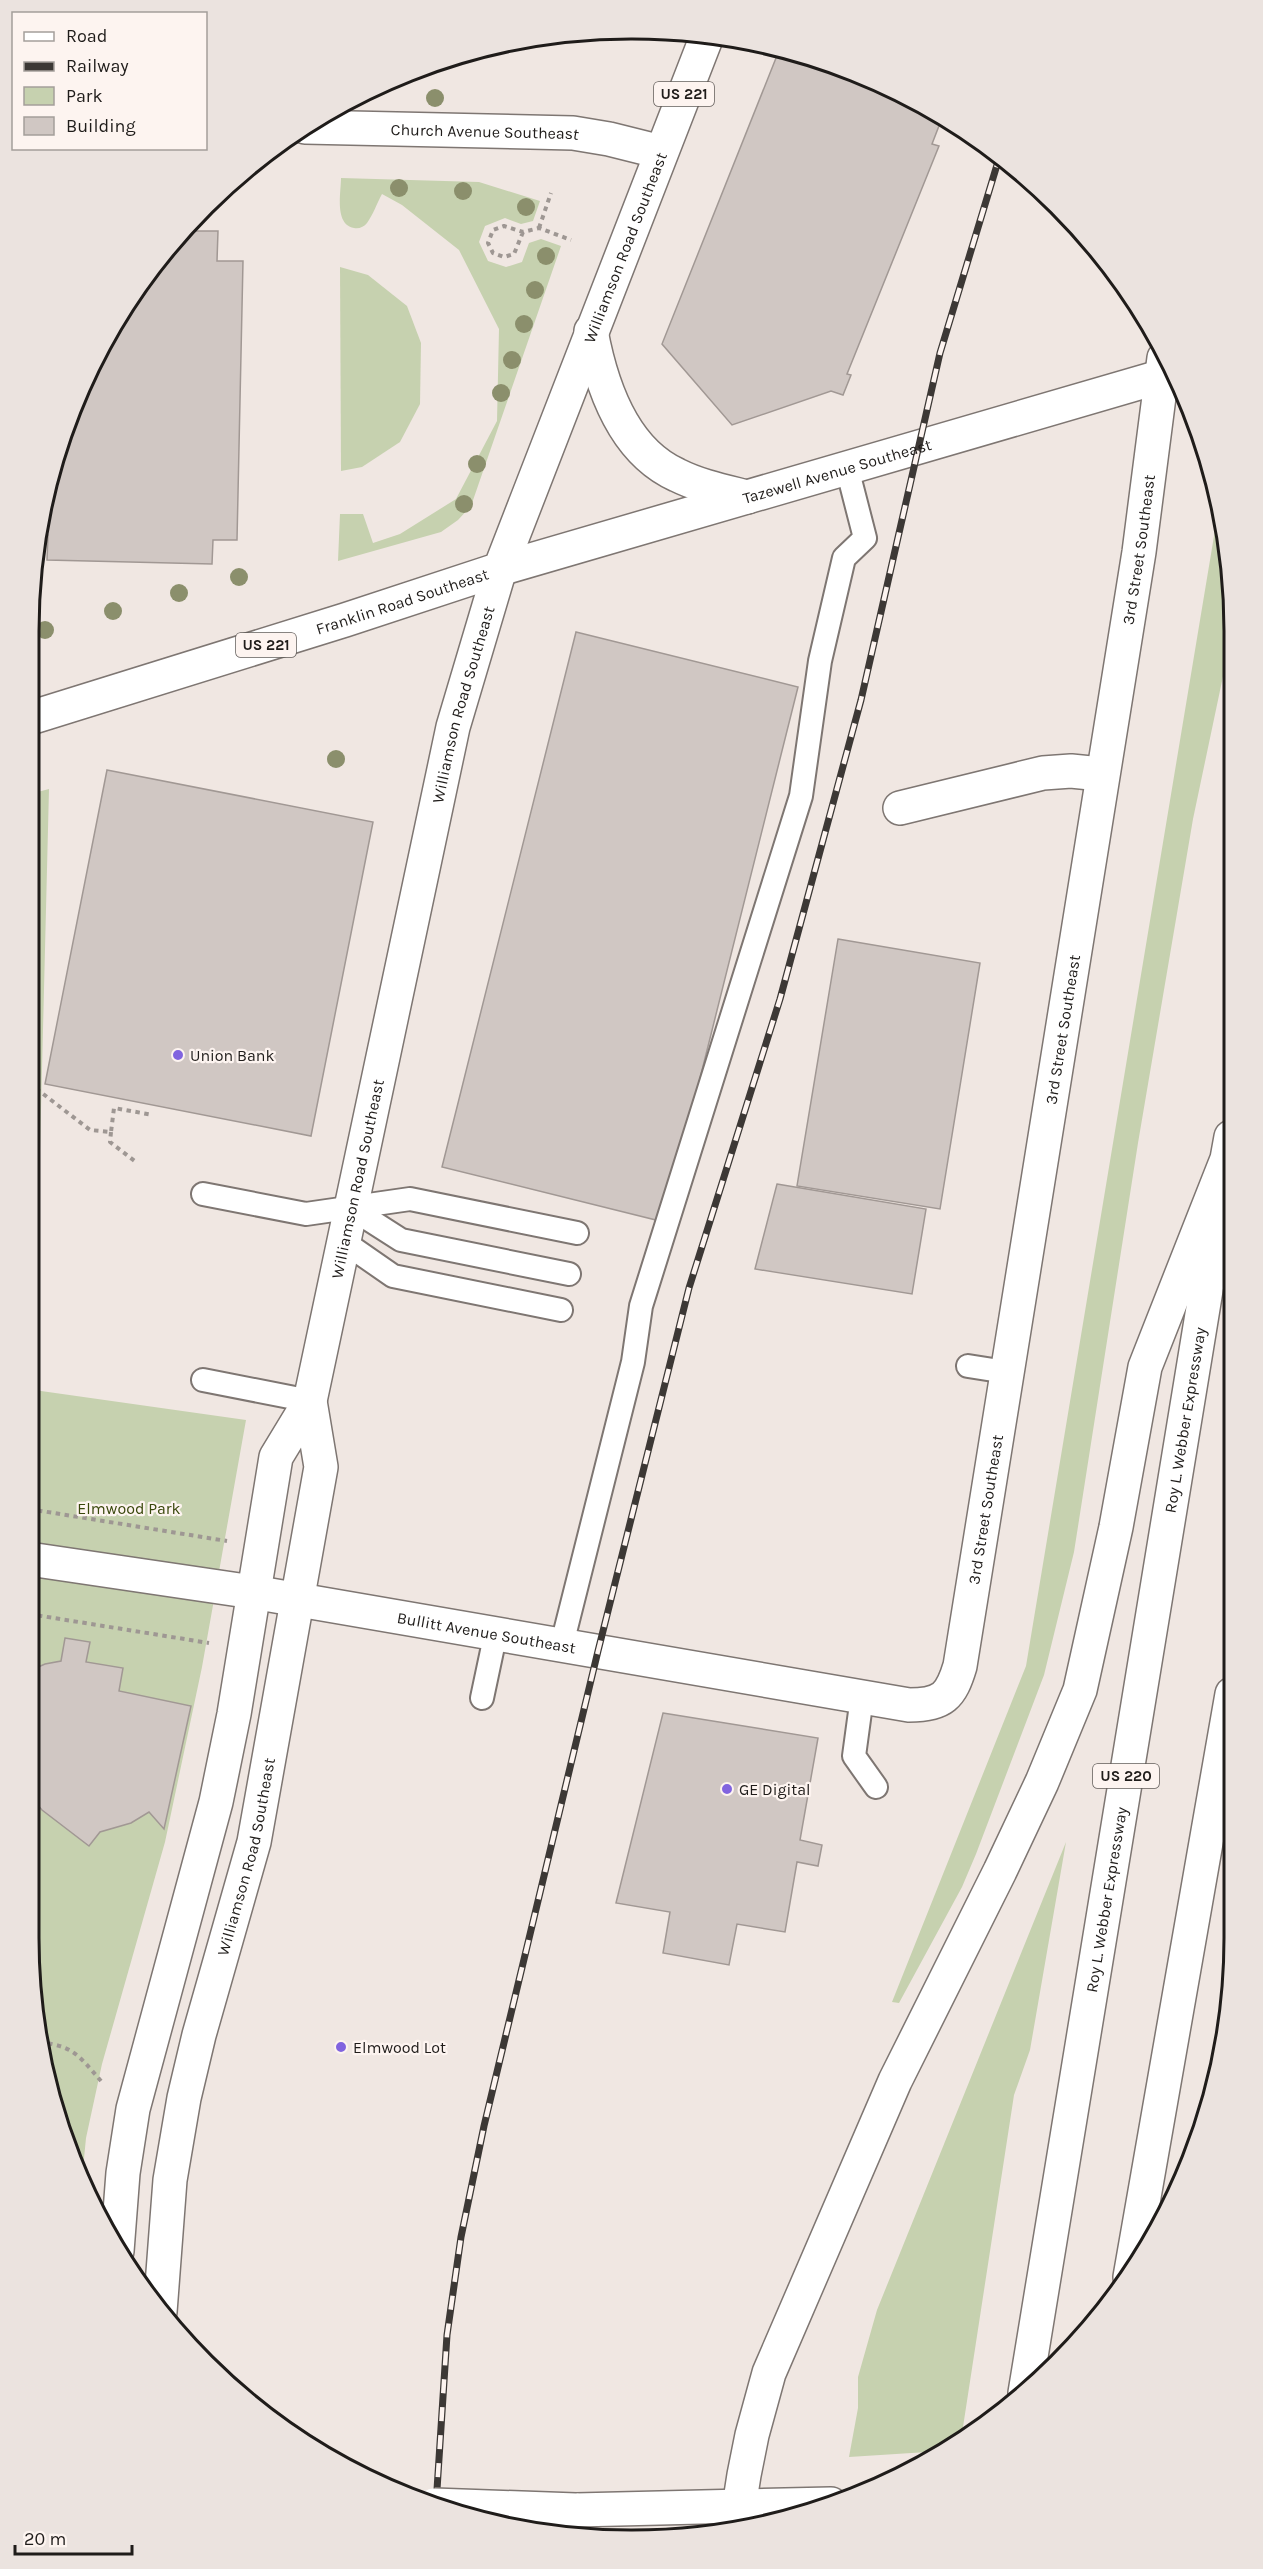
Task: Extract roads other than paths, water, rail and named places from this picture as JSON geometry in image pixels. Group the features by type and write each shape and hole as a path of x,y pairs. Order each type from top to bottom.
{"main road":[{"name":"Williamson Road Southeast","path":"118,2234 123,2173 132,2109 216,1802 234,1714 276,1458 310,1401 453,728 500,569 704,43"},
{"name":"Church Avenue Southeast","path":"320,127 573,133 609,138 661,152"},
{"path":"591,331 597,367 610,401 642,449 675,475 747,497"},
{"name":"Tazewell Avenue Southeast","path":"500,569 847,468 1163,370"},
{"name":"3rd Street Southeast","path":"944,1698 952,1690 960,1665 1166,376"},
{"name":"Franklin Road Southeast","path":"39,715 500,569"},
{"path":"900,808 1043,773 1071,771 1101,774"},
{"path":"741,2518 752,2435 773,2363 895,2081 1000,1871 1042,1782 1080,1690 1116,1527 1144,1367 1224,1161"},
{"name":"Roy L. Webber Expressway","path":"1028,2378 1224,1179"},
{"name":"Williamson Road Southeast","path":"161,2298 170,2180 184,2098 199,2035 254,1842 321,1467 310,1401"},
{"name":"Bullitt Avenue Southeast","path":"39,1560 253,1592 496,1632 862,1697 909,1704 922,1704 944,1698"},
{"path":"1135,2250 1224,1740"},
{"path":"465,2506 741,2518 771,2513"}],"lane":[{"path":"562,1644 633,1362 641,1306 801,796 820,661 844,558 864,538 847,468"},
{"path":"203,1194 306,1214 410,1199 577,1233"},
{"path":"351,1208 401,1240 569,1274"},
{"path":"344,1242 393,1276 561,1310"},
{"path":"968,1366 1006,1372"},
{"path":"203,1380 310,1401"},
{"path":"482,1698 496,1632"},
{"path":"862,1697 854,1756 876,1787"}],"railway":[{"path":"437,2497 447,2335 461,2237 484,2126 598,1651 689,1288 780,999 861,700 940,353 997,165"}],"place":[{"name":"Union Bank","path":"178,1055"},
{"name":"GE Digital","path":"727,1789"},
{"name":"Elmwood Lot","path":"341,2047"}],"park label":[{"name":"Elmwood Park","path":"129,1508"}]}
